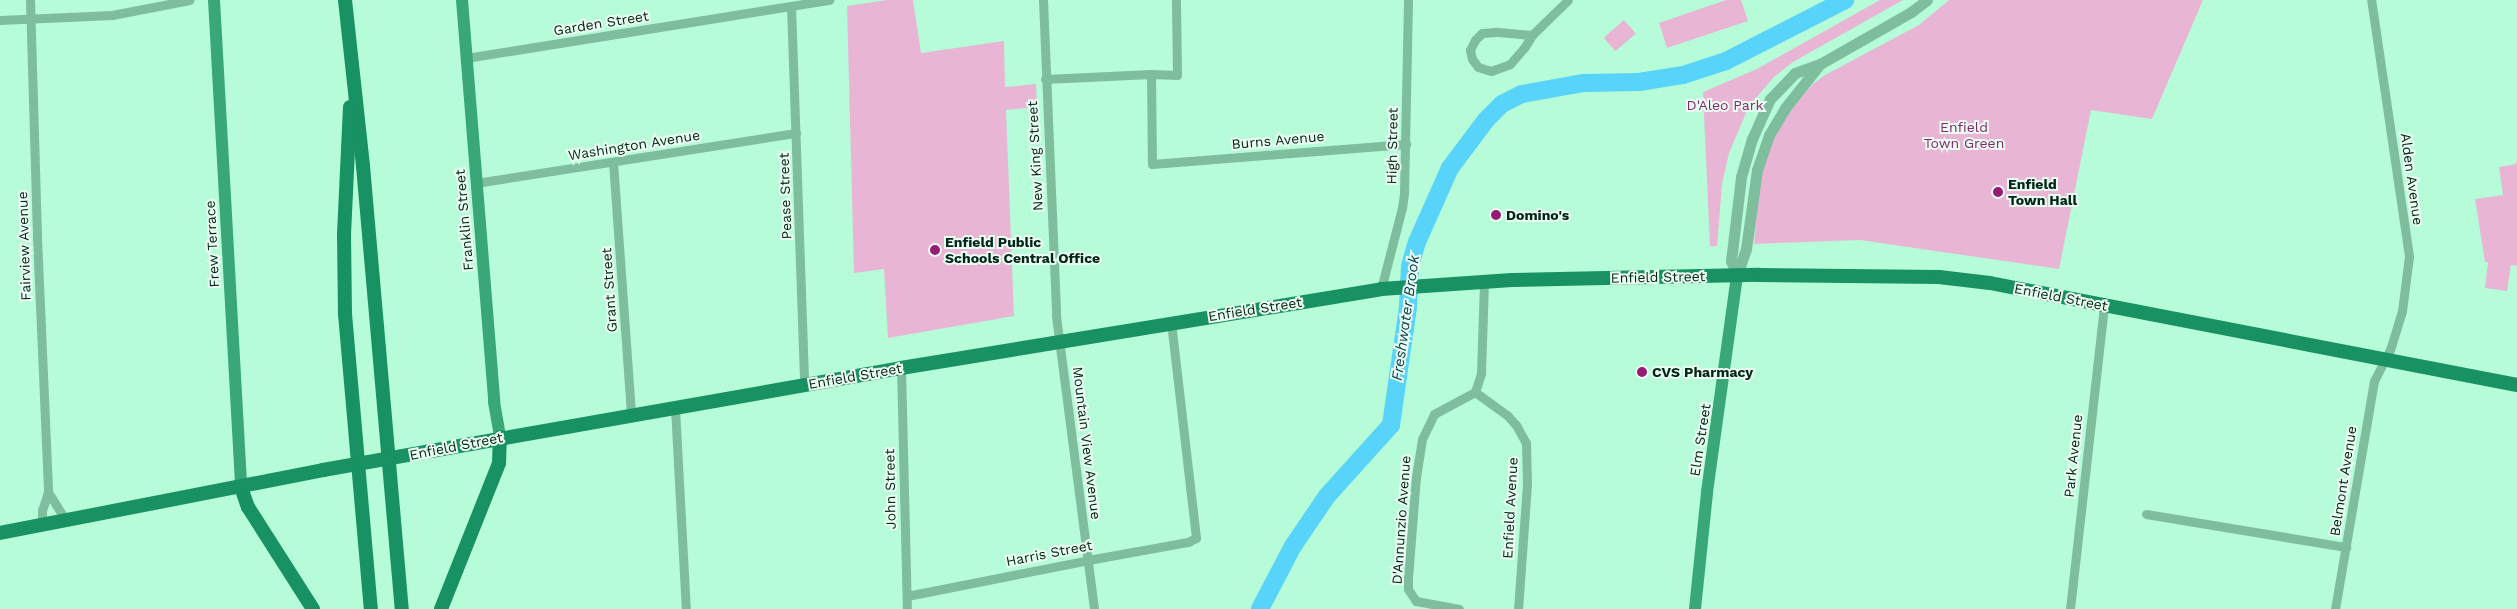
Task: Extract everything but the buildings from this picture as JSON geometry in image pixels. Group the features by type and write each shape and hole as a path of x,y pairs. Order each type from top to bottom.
{"main road":[{"name":"Frew Terrace","path":"214,0 241,487"},
{"path":"345,0 364,175 402,609"},
{"name":"Franklin Street","path":"462,0 494,402 500,438"},
{"path":"353,76 348,142 344,283 348,360 371,609"},
{"name":"Enfield Street","path":"0,533 323,470 1059,341 1381,289 1484,281 1737,275 1860,274 1939,276 1990,283 2517,384"},
{"name":"Elm Street","path":"1695,609 1707,492 1734,308 1737,275"},
{"path":"441,609 499,463 500,438"},
{"path":"241,487 248,507 313,609"}],"street":[{"name":"Fairview Avenue","path":"30,0 48,492 42,510 42,524"},
{"path":"0,20 112,15 190,0"},
{"name":"Garden Street","path":"466,58 791,6 811,1 829,0"},
{"name":"New King Street","path":"1042,0 1059,341"},
{"path":"1045,79 1151,74 1177,75 1176,0"},
{"name":"High Street","path":"1381,289 1402,208 1406,144 1408,0"},
{"path":"1532,35 1495,32 1482,34 1475,40 1470,50 1472,59 1478,67 1486,71 1502,68 1517,57 1532,35 1568,0"},
{"path":"1737,275 1731,261 1741,177 1752,139 1763,111 1777,89 1800,70 1820,64 1911,12 1927,0"},
{"name":"Alden Avenue","path":"2371,0 2410,256 2402,311 2390,350 2384,360"},
{"name":"Pease Street","path":"791,6 804,386"},
{"path":"1737,275 1746,249 1757,170 1769,135 1785,108 1820,64"},
{"name":"Burns Avenue","path":"1151,74 1152,164 1406,144"},
{"name":"Washington Avenue","path":"476,183 796,132"},
{"name":"Grant Street","path":"613,162 631,415"},
{"path":"1475,392 1481,373 1484,281"},
{"name":"Park Avenue","path":"2070,609 2104,306"},
{"name":"Harris Street","path":"907,596 1188,542 1196,538 1171,322"},
{"name":"Mountain View Avenue","path":"1059,341 1094,609"},
{"name":"Belmont Avenue","path":"2335,609 2374,381 2384,360"},
{"name":"John Street","path":"901,368 907,609"},
{"name":"D'Annunzio Avenue","path":"1460,609 1416,601 1408,589 1408,578 1416,476 1422,439 1434,414 1475,392"},
{"name":"Enfield Avenue","path":"1475,392 1507,415 1516,425 1526,443 1527,484 1518,609"},
{"path":"675,408 686,609"},
{"path":"48,492 65,519"},
{"path":"2146,514 2346,547"}],"green space":[{"path":"887,0 913,0 921,53 1004,41 1005,87 1036,84 1037,107 1006,110 1014,316 888,338 884,269 854,273 847,6"},
{"path":"1726,0 1741,0 1748,21 1667,48 1659,23"},
{"name":"D'Aleo Park","path":"1880,0 1903,0 1793,62 1774,77 1749,106 1729,153 1722,184 1717,246 1710,246 1703,92 1757,69"},
{"name":"Enfield Town Green","path":"1949,0 2203,0 2152,119 2091,110 2059,269 1860,240 1754,244 1759,183 1767,152 1779,125 1788,112 1813,84 1825,75 1919,25"},
{"path":"1624,20 1636,34 1615,51 1604,38"},
{"path":"2517,159 2517,266 2511,265 2507,291 2485,288 2488,262 2485,262 2475,199 2503,195 2499,167 2516,164"}],"waterway":[{"name":"Freshwater Brook","path":"1260,609 1293,546 1327,496 1391,425 1408,307 1410,266 1417,242 1450,168 1486,120 1502,104 1522,94 1584,83 1639,82 1683,75 1726,61 1845,0"}],"place":[{"name":"Enfield Town Hall","path":"1998,192"},
{"name":"Domino's","path":"1496,215"},
{"name":"Enfield Public Schools Central Office","path":"935,250"},
{"name":"CVS Pharmacy","path":"1642,372"}]}
